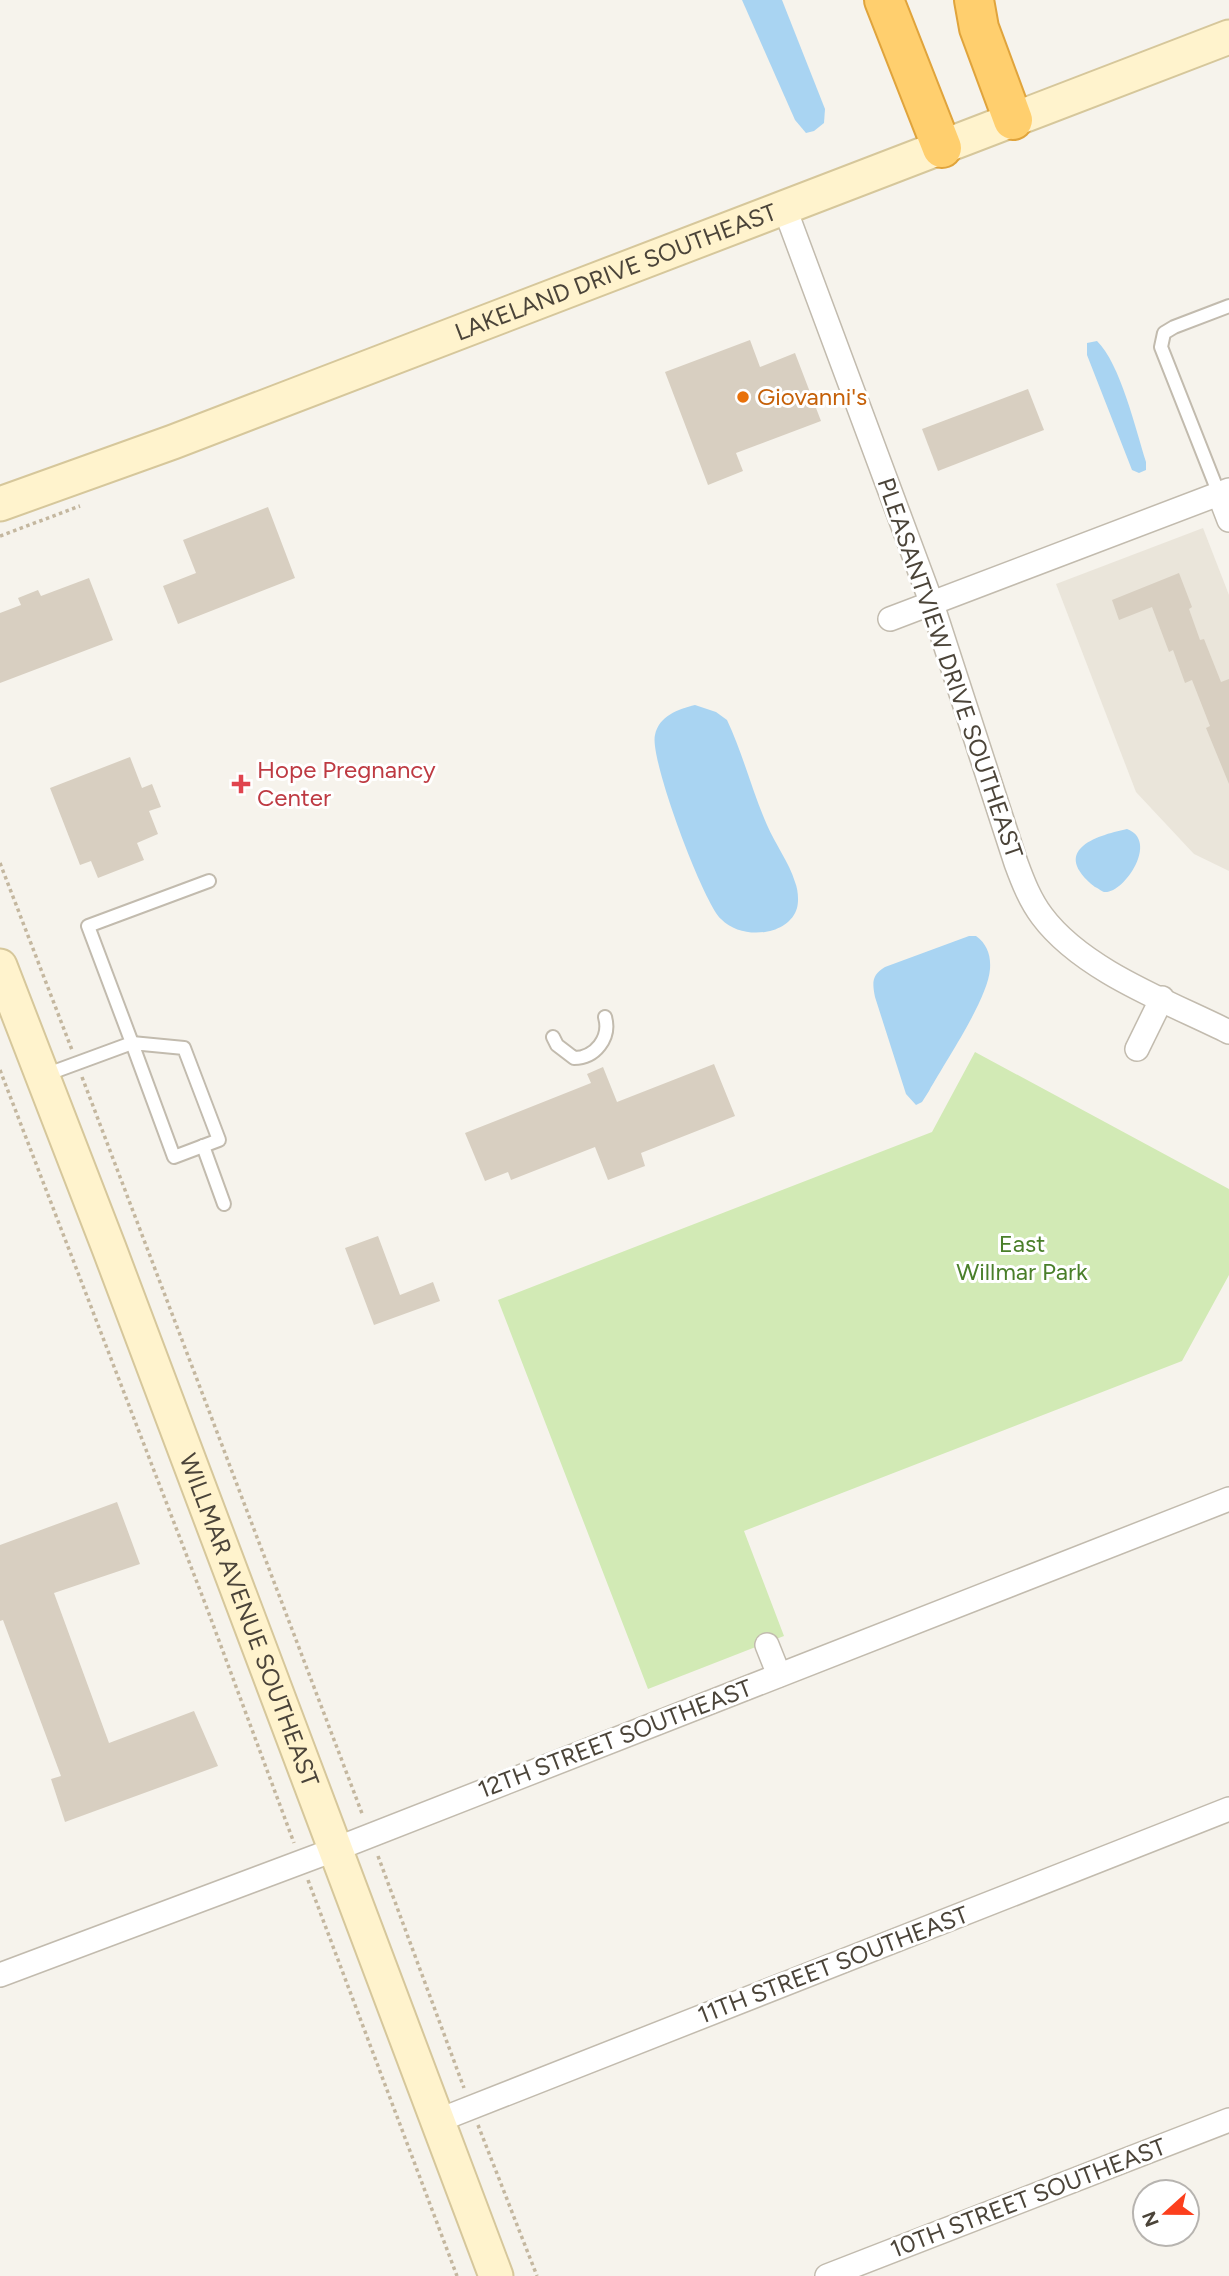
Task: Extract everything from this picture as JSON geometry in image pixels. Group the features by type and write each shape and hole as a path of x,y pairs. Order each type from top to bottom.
{"highway":[{"path":"884,0 942,148"},
{"path":"974,0 988,56 1013,120"}],"main road":[{"name":"LAKELAND DRIVE SOUTHEAST","path":"0,504 179,440 1229,37"},
{"name":"WILLMAR AVENUE SOUTHEAST","path":"0,967 496,2276"}],"street":[{"name":"PLEASANTVIEW DRIVE SOUTHEAST","path":"785,209 932,604 1016,863 1032,901 1057,932 1090,961 1229,1032"},
{"path":"890,619 1224,492 1229,520"},
{"path":"1137,1049 1161,998"},
{"name":"12TH STREET SOUTHEAST","path":"0,1975 335,1849 1229,1499"},
{"path":"767,1645 779,1675"},
{"name":"11TH STREET SOUTHEAST","path":"437,2121 1229,1809"},
{"name":"10TH STREET SOUTHEAST","path":"827,2276 1229,2120"}],"lane":[{"path":"1224,492 1161,347 1164,333 1229,306"},
{"path":"42,1076 132,1043 184,1048 219,1140 174,1157 132,1043 88,926 209,881"},
{"path":"552,1037 556,1045 574,1058 587,1056 594,1053 601,1044 607,1028 605,1017"},
{"path":"203,1146 224,1204"}],"path":[{"path":"0,863 537,2276"},
{"path":"0,1070 203,1598 457,2276"}],"shaded area":[{"path":"1203,528 1229,595 1229,871 1194,854 1136,792 1056,584"}],"green space":[{"name":"East Willmar Park","path":"975,1052 1229,1189 1229,1275 1182,1361 744,1531 784,1636 648,1689 498,1300 932,1132"}],"water":[{"path":"742,0 782,0 825,109 824,123 814,131 806,133 795,120"},
{"path":"1097,341 1113,365 1132,415 1146,462 1146,470 1139,473 1132,470 1087,355 1087,343"},
{"path":"695,705 716,712 727,720 767,825 792,875 797,891 797,908 785,925 775,929 747,932 736,929 721,919 702,886 668,799 655,749 657,728 665,718 676,711"},
{"path":"1127,829 1136,835 1140,844 1135,866 1120,885 1112,891 1103,892 1082,874 1076,864 1077,855 1082,847 1091,841"},
{"path":"969,936 976,936 988,950 990,969 987,982 955,1048 922,1102 916,1105 906,1094 875,997 874,979 885,967"}],"building":[{"name":"Giovanni's","path":"750,340 760,367 795,353 821,421 736,453 743,471 708,485 665,372"},
{"path":"1028,389 1044,430 938,471 922,429"},
{"path":"268,507 295,578 178,624 163,586 196,573 183,540"},
{"path":"1179,573 1192,607 1189,609 1200,640 1204,639 1221,682 1229,679 1229,784 1206,728 1210,726 1192,680 1185,683 1173,650 1169,652 1152,607 1119,620 1112,600"},
{"path":"89,578 113,640 0,683 0,613 21,605 18,598 38,590 41,596"},
{"path":"130,757 142,788 152,784 161,807 149,811 158,834 137,843 144,860 98,878 91,861 80,865 50,788"},
{"path":"714,1064 735,1116 641,1153 645,1166 608,1180 595,1147 511,1180 508,1172 485,1181 465,1133 591,1083 587,1074 603,1067 617,1102"},
{"path":"378,1236 400,1295 433,1282 440,1301 374,1325 345,1248"},
{"path":"117,1502 140,1564 54,1593 109,1743 194,1711 218,1766 65,1822 51,1779 61,1776 3,1620 0,1621 0,1545"}],"place":[{"name":"Giovanni's","path":"743,397"},
{"name":"Hope Pregnancy Center","path":"241,784"}]}
